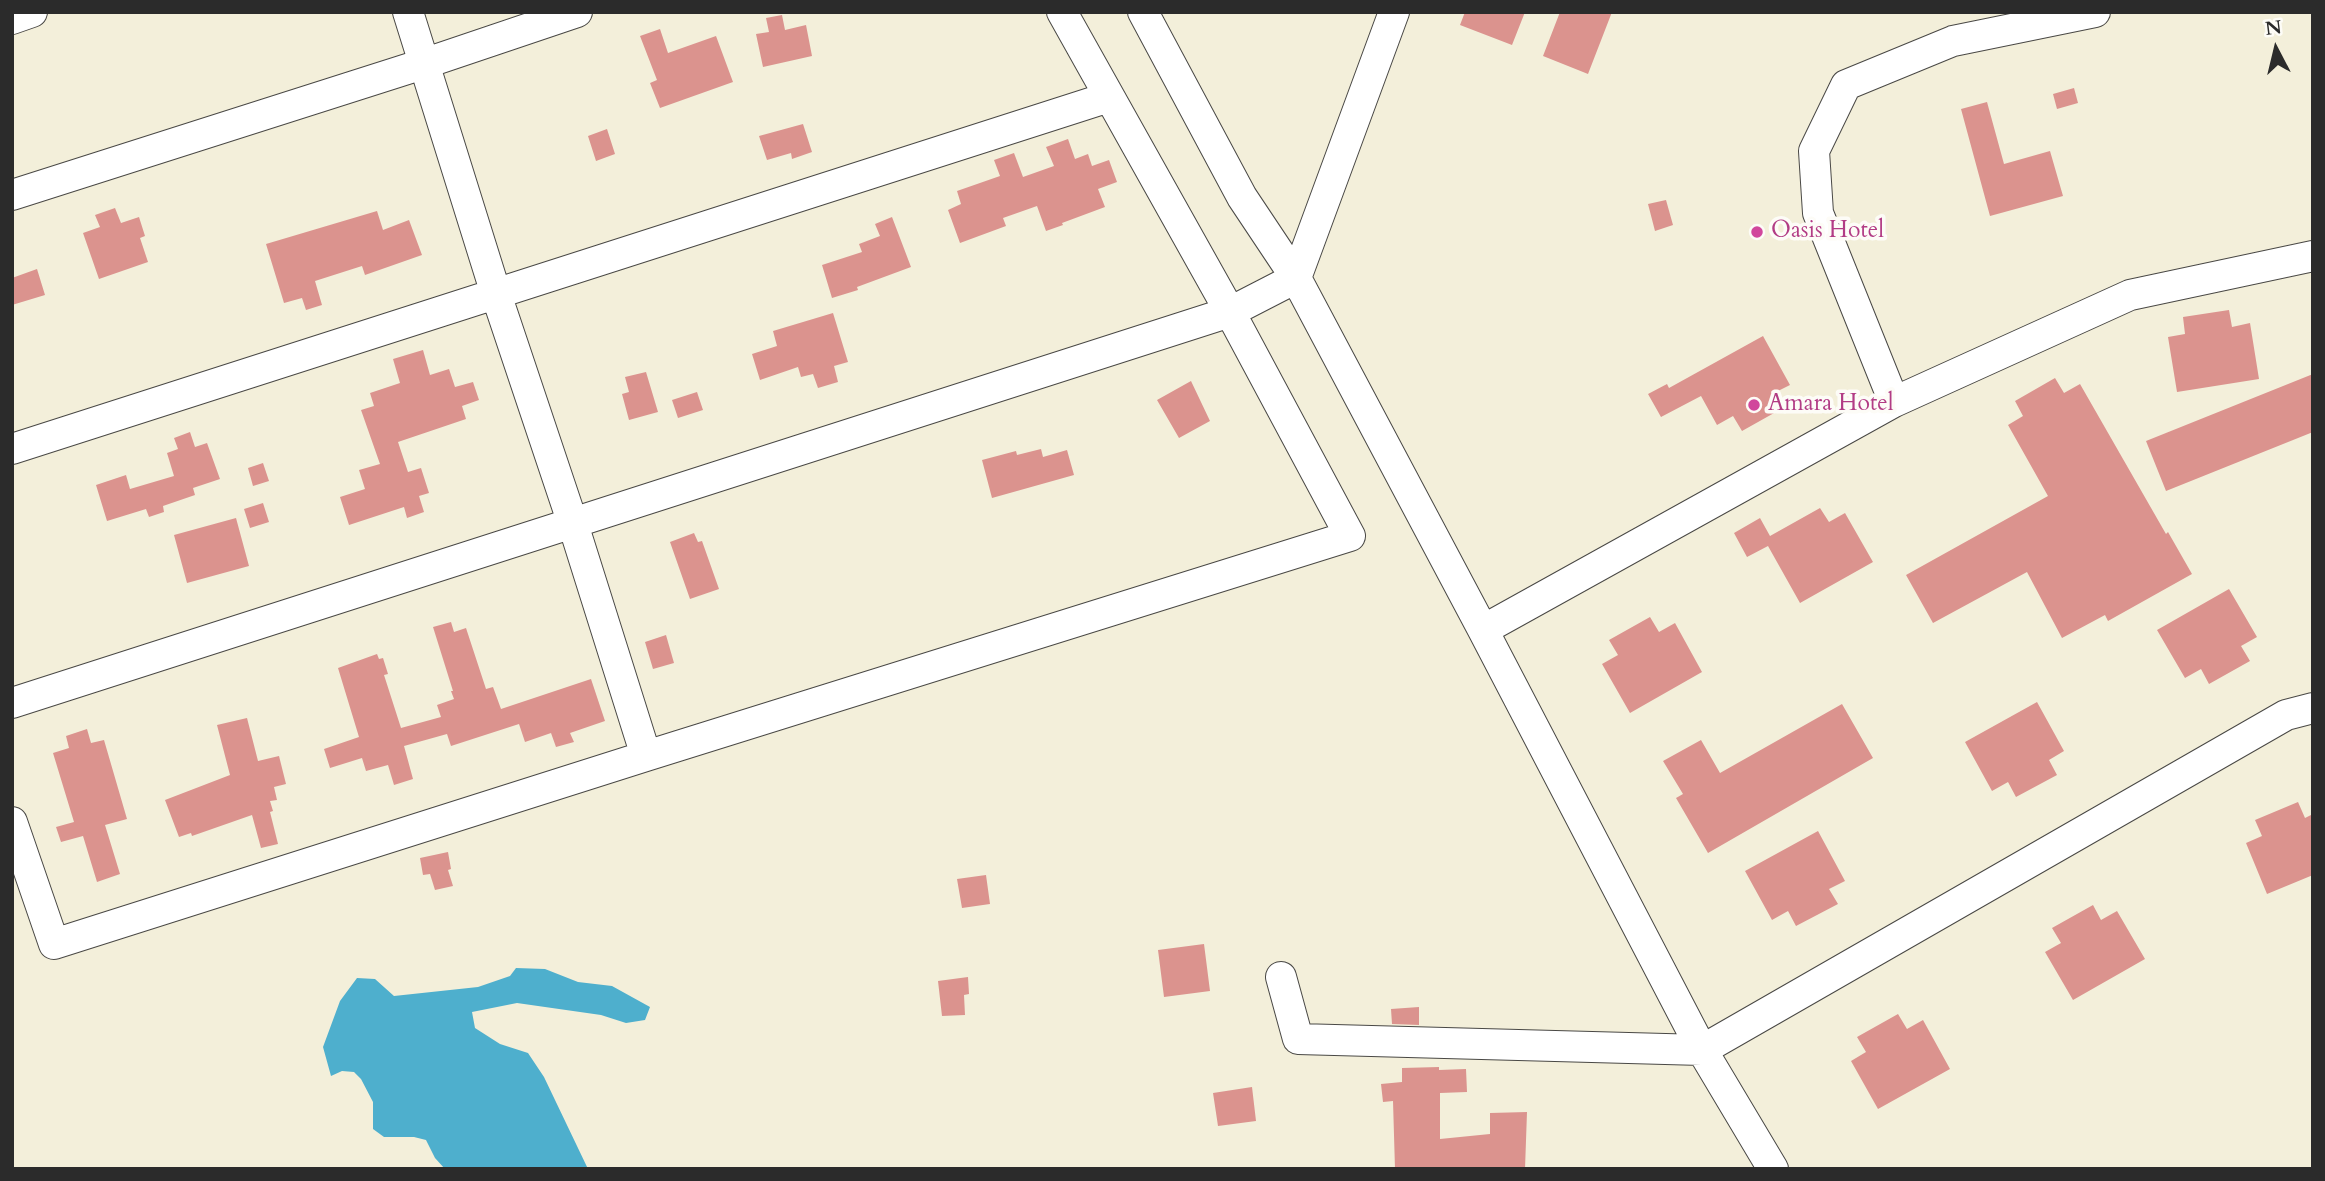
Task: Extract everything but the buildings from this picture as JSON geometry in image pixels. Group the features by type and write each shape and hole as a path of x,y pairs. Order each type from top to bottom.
{"street":[{"path":"12,19 32,12"},
{"path":"408,12 496,294 646,755"},
{"path":"12,195 577,12"},
{"path":"12,822 54,944 646,755 1350,536 1230,312 1062,12"},
{"path":"1143,12 1242,197 1296,278 1483,629 1702,1051 1773,1169"},
{"path":"12,703 1230,312 1296,278 1394,12"},
{"path":"1894,402 1818,213 1814,151 1846,85 1953,41 2095,12"},
{"path":"12,449 1109,97"},
{"path":"1483,629 1894,402 2130,295 2313,256"},
{"path":"1281,977 1298,1040 1702,1051 2286,715 2313,708"}],"water":[{"path":"516,968 545,969 578,982 612,986 650,1007 645,1020 626,1023 601,1015 517,1003 472,1012 475,1028 500,1044 528,1053 544,1077 588,1169 445,1169 435,1158 426,1140 414,1137 384,1137 373,1129 373,1102 361,1079 354,1072 342,1071 331,1076 323,1047 340,1001 357,978 375,979 394,996 478,987 510,976"}],"place":[{"name":"Oasis Hotel","path":"1757,232"},
{"name":"Amara Hotel","path":"1754,405"}]}
